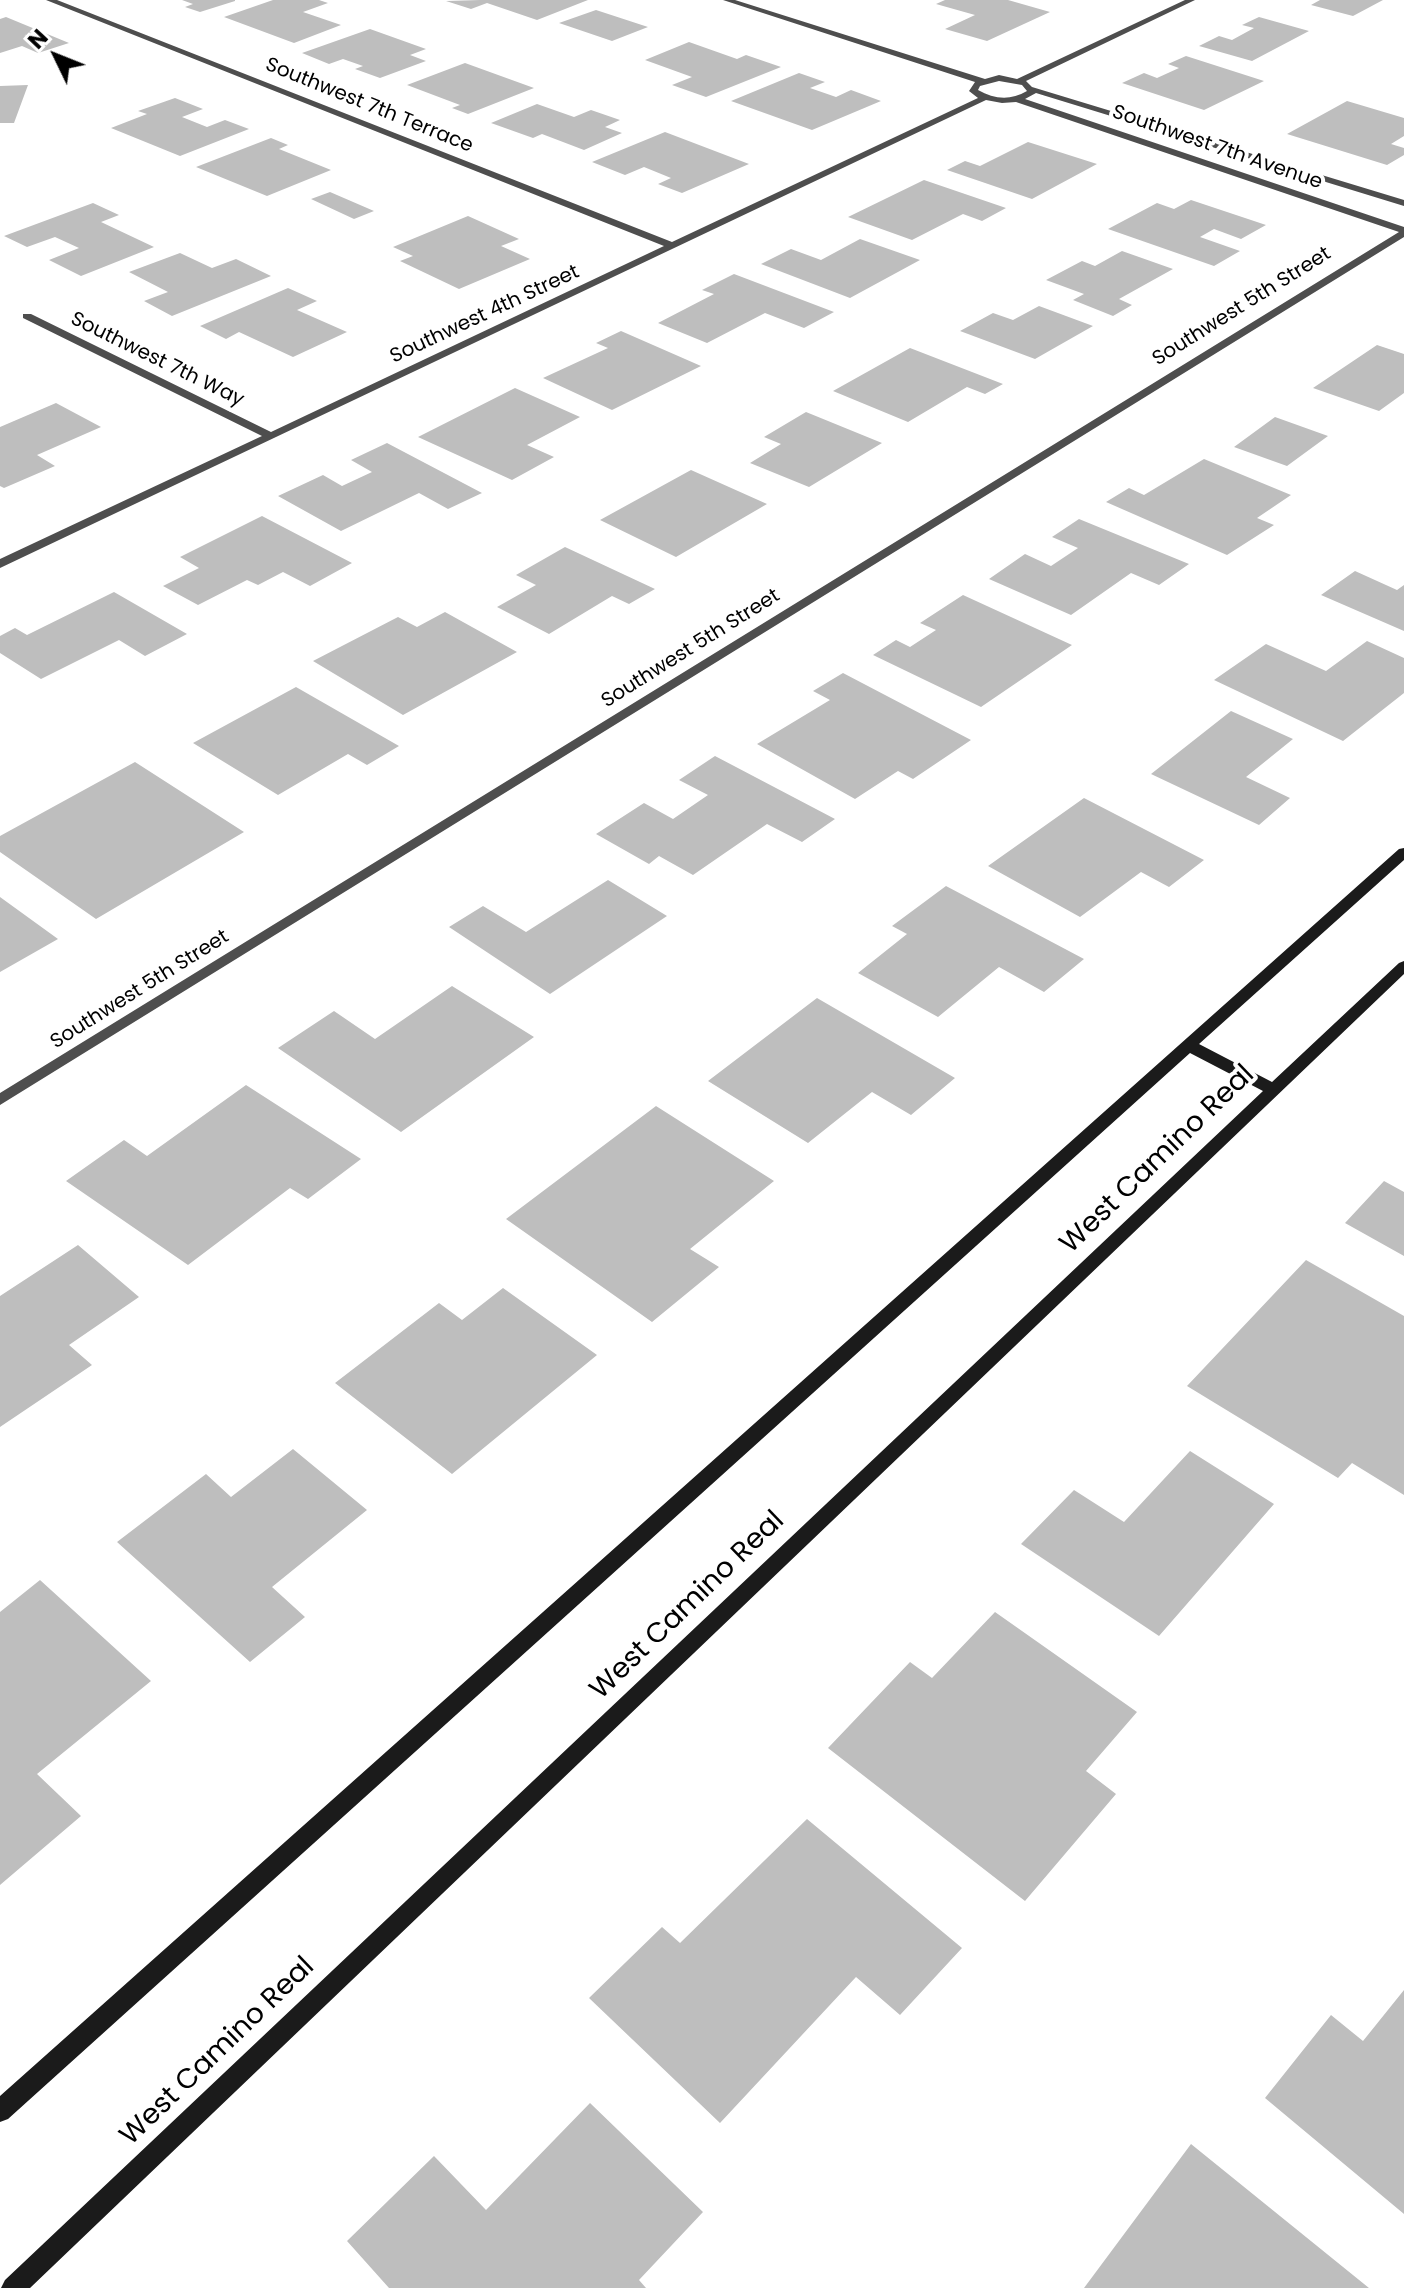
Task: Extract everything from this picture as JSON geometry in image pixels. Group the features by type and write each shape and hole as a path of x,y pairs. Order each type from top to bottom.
{"street":[{"name":"Southwest 7th Terrace","path":"50,0 674,246"},
{"path":"727,0 982,81"},
{"path":"984,98 973,91 976,84 982,81 999,78 1019,81 1191,0"},
{"name":"Southwest 7th Avenue","path":"1019,81 1031,89 1404,203"},
{"path":"1018,100 1029,95 1031,89"},
{"name":"Southwest 4th Street","path":"0,564 984,98"},
{"name":"Southwest 7th Avenue","path":"984,98 1018,100 1404,232"},
{"name":"Southwest 5th Street","path":"0,1100 1404,232"},
{"name":"Southwest 7th Way","path":"27,316 271,436"},
{"path":"0,2111 1404,852"},
{"name":"West Camino Real","path":"13,2288 1404,966"},
{"path":"1188,1045 1275,1090"}],"building":[{"path":"182,0 235,1 200,12 185,7 193,4"},
{"path":"273,0 319,0 328,3 303,12 341,25 294,43 224,17"},
{"path":"588,0 537,20 487,3 471,9 446,1"},
{"path":"945,0 1008,0 1050,12 987,41 945,29 975,15 936,4"},
{"path":"1320,0 1383,0 1353,16 1311,5"},
{"path":"596,10 648,27 612,41 559,23"},
{"path":"6,17 69,43 38,53 22,46 0,53 0,19"},
{"path":"1259,17 1309,31 1252,61 1199,46 1219,36 1232,40 1254,28 1242,25"},
{"path":"370,29 426,49 410,55 426,61 380,78 355,69 363,66 343,59 329,64 302,53"},
{"path":"689,42 737,59 746,55 781,67 706,97 672,85 692,77 645,60"},
{"path":"1186,56 1264,81 1204,110 1122,83 1144,73 1157,78 1179,68 1168,64"},
{"path":"465,63 534,88 468,114 452,108 460,105 407,85"},
{"path":"799,73 825,82 810,88 836,97 851,90 881,101 812,130 731,101"},
{"path":"28,85 14,123 0,123 0,86"},
{"path":"175,98 203,109 182,117 207,127 225,120 249,129 180,156 111,128 147,114 138,111"},
{"path":"1347,101 1404,118 1404,136 1391,144 1404,148 1404,155 1387,165 1287,134"},
{"path":"537,104 574,117 591,110 620,120 605,127 622,133 584,150 542,134 533,138 491,123"},
{"path":"665,132 749,164 682,193 658,184 671,178 644,167 625,175 592,162"},
{"path":"271,138 288,145 279,149 331,170 267,196 196,167"},
{"path":"1028,142 1097,164 1032,199 947,170 965,161 980,166"},
{"path":"924,180 1006,208 982,221 963,214 912,240 848,217"},
{"path":"330,192 374,211 354,219 311,199"},
{"path":"1191,200 1266,225 1241,239 1214,229 1200,237 1240,251 1214,266 1108,229 1157,203 1174,209"},
{"path":"93,203 119,215 101,222 154,247 81,276 49,260 79,248 55,237 27,247 4,236"},
{"path":"468,216 519,239 501,246 530,259 459,289 400,261 413,256 393,247"},
{"path":"860,239 920,260 850,298 761,264 791,249 821,260"},
{"path":"1122,251 1173,269 1119,299 1132,305 1113,316 1073,300 1084,294 1046,280 1082,261 1095,266"},
{"path":"180,253 212,268 236,259 271,276 172,316 144,301 168,292 129,272"},
{"path":"734,274 834,312 804,328 765,313 707,343 658,323 714,294 702,290"},
{"path":"288,288 317,301 297,310 347,332 293,357 239,332 226,339 200,326"},
{"path":"1039,306 1093,326 1035,359 960,331 993,313 1013,320"},
{"path":"621,331 701,366 612,410 543,378 608,348 596,343"},
{"path":"1377,345 1404,354 1404,393 1379,411 1313,388"},
{"path":"910,348 1003,384 985,394 967,387 908,422 833,391"},
{"path":"515,388 580,417 527,445 554,457 512,480 418,437"},
{"path":"56,403 101,427 37,455 55,466 4,488 0,486 0,427"},
{"path":"806,412 882,443 809,487 750,463 781,444 764,437"},
{"path":"1275,417 1328,436 1287,466 1234,447"},
{"path":"387,443 482,493 448,509 419,493 341,531 278,496 323,475 342,486 372,472 351,460"},
{"path":"1204,459 1291,495 1257,518 1274,525 1227,555 1106,502 1129,488 1144,495"},
{"path":"691,470 767,504 676,557 600,520"},
{"path":"262,516 352,563 310,586 283,572 258,585 247,580 198,605 163,586 199,568 180,557"},
{"path":"1079,519 1189,564 1159,585 1131,573 1071,615 989,579 1025,554 1051,566 1078,548 1052,537"},
{"path":"565,547 655,589 629,604 612,596 549,634 497,607 536,585 516,575"},
{"path":"1355,571 1397,590 1404,585 1404,631 1321,595"},
{"path":"114,592 187,634 145,656 119,640 41,679 0,653 0,636 15,628 27,635"},
{"path":"963,595 1072,645 981,707 873,655 896,640 910,647 936,630 920,623"},
{"path":"445,612 517,652 403,715 313,661 398,617 417,627"},
{"path":"1367,641 1404,658 1404,693 1343,741 1214,680 1266,644 1326,671"},
{"path":"843,673 971,740 913,779 898,771 855,799 757,744 830,700 813,691"},
{"path":"296,687 399,746 367,765 348,754 278,795 193,743"},
{"path":"1231,711 1293,739 1246,777 1290,798 1259,825 1151,774"},
{"path":"715,756 835,819 802,842 767,824 693,875 659,856 649,864 596,834 644,803 673,819 708,795 679,780"},
{"path":"135,762 244,832 96,919 0,852 0,836"},
{"path":"1084,798 1204,860 1169,887 1141,872 1080,917 988,866"},
{"path":"608,880 667,916 550,994 449,927 483,906 526,932"},
{"path":"946,886 1084,959 1044,992 999,967 938,1017 858,973 907,934 892,926"},
{"path":"0,897 58,939 0,972"},
{"path":"452,986 534,1037 401,1132 278,1048 334,1011 375,1039"},
{"path":"817,998 955,1078 911,1115 872,1092 808,1143 708,1081"},
{"path":"246,1085 361,1159 308,1199 290,1188 188,1265 66,1181 124,1140 147,1156"},
{"path":"656,1106 774,1181 690,1249 719,1267 652,1322 506,1219"},
{"path":"1384,1181 1404,1192 1404,1256 1345,1223"},
{"path":"78,1245 139,1297 69,1345 92,1365 0,1427 0,1296"},
{"path":"1306,1260 1404,1316 1404,1495 1352,1463 1338,1478 1187,1386"},
{"path":"503,1288 597,1355 452,1474 335,1383 439,1303 462,1320"},
{"path":"293,1449 367,1510 272,1587 305,1617 250,1662 117,1542 206,1474 231,1497"},
{"path":"1190,1451 1274,1504 1159,1636 1021,1544 1074,1490 1124,1522"},
{"path":"40,1580 151,1681 37,1774 81,1816 0,1885 0,1612"},
{"path":"995,1612 1137,1712 1086,1771 1116,1794 1025,1901 828,1748 910,1662 932,1678"},
{"path":"807,1819 962,1948 900,2015 856,1977 720,2123 589,1998 662,1927 680,1943"},
{"path":"1404,1990 1404,2214 1265,2098 1331,2015 1363,2041"},
{"path":"590,2103 703,2212 639,2280 646,2288 389,2288 347,2241 434,2156 486,2210"},
{"path":"1191,2144 1369,2288 1084,2288"}]}
